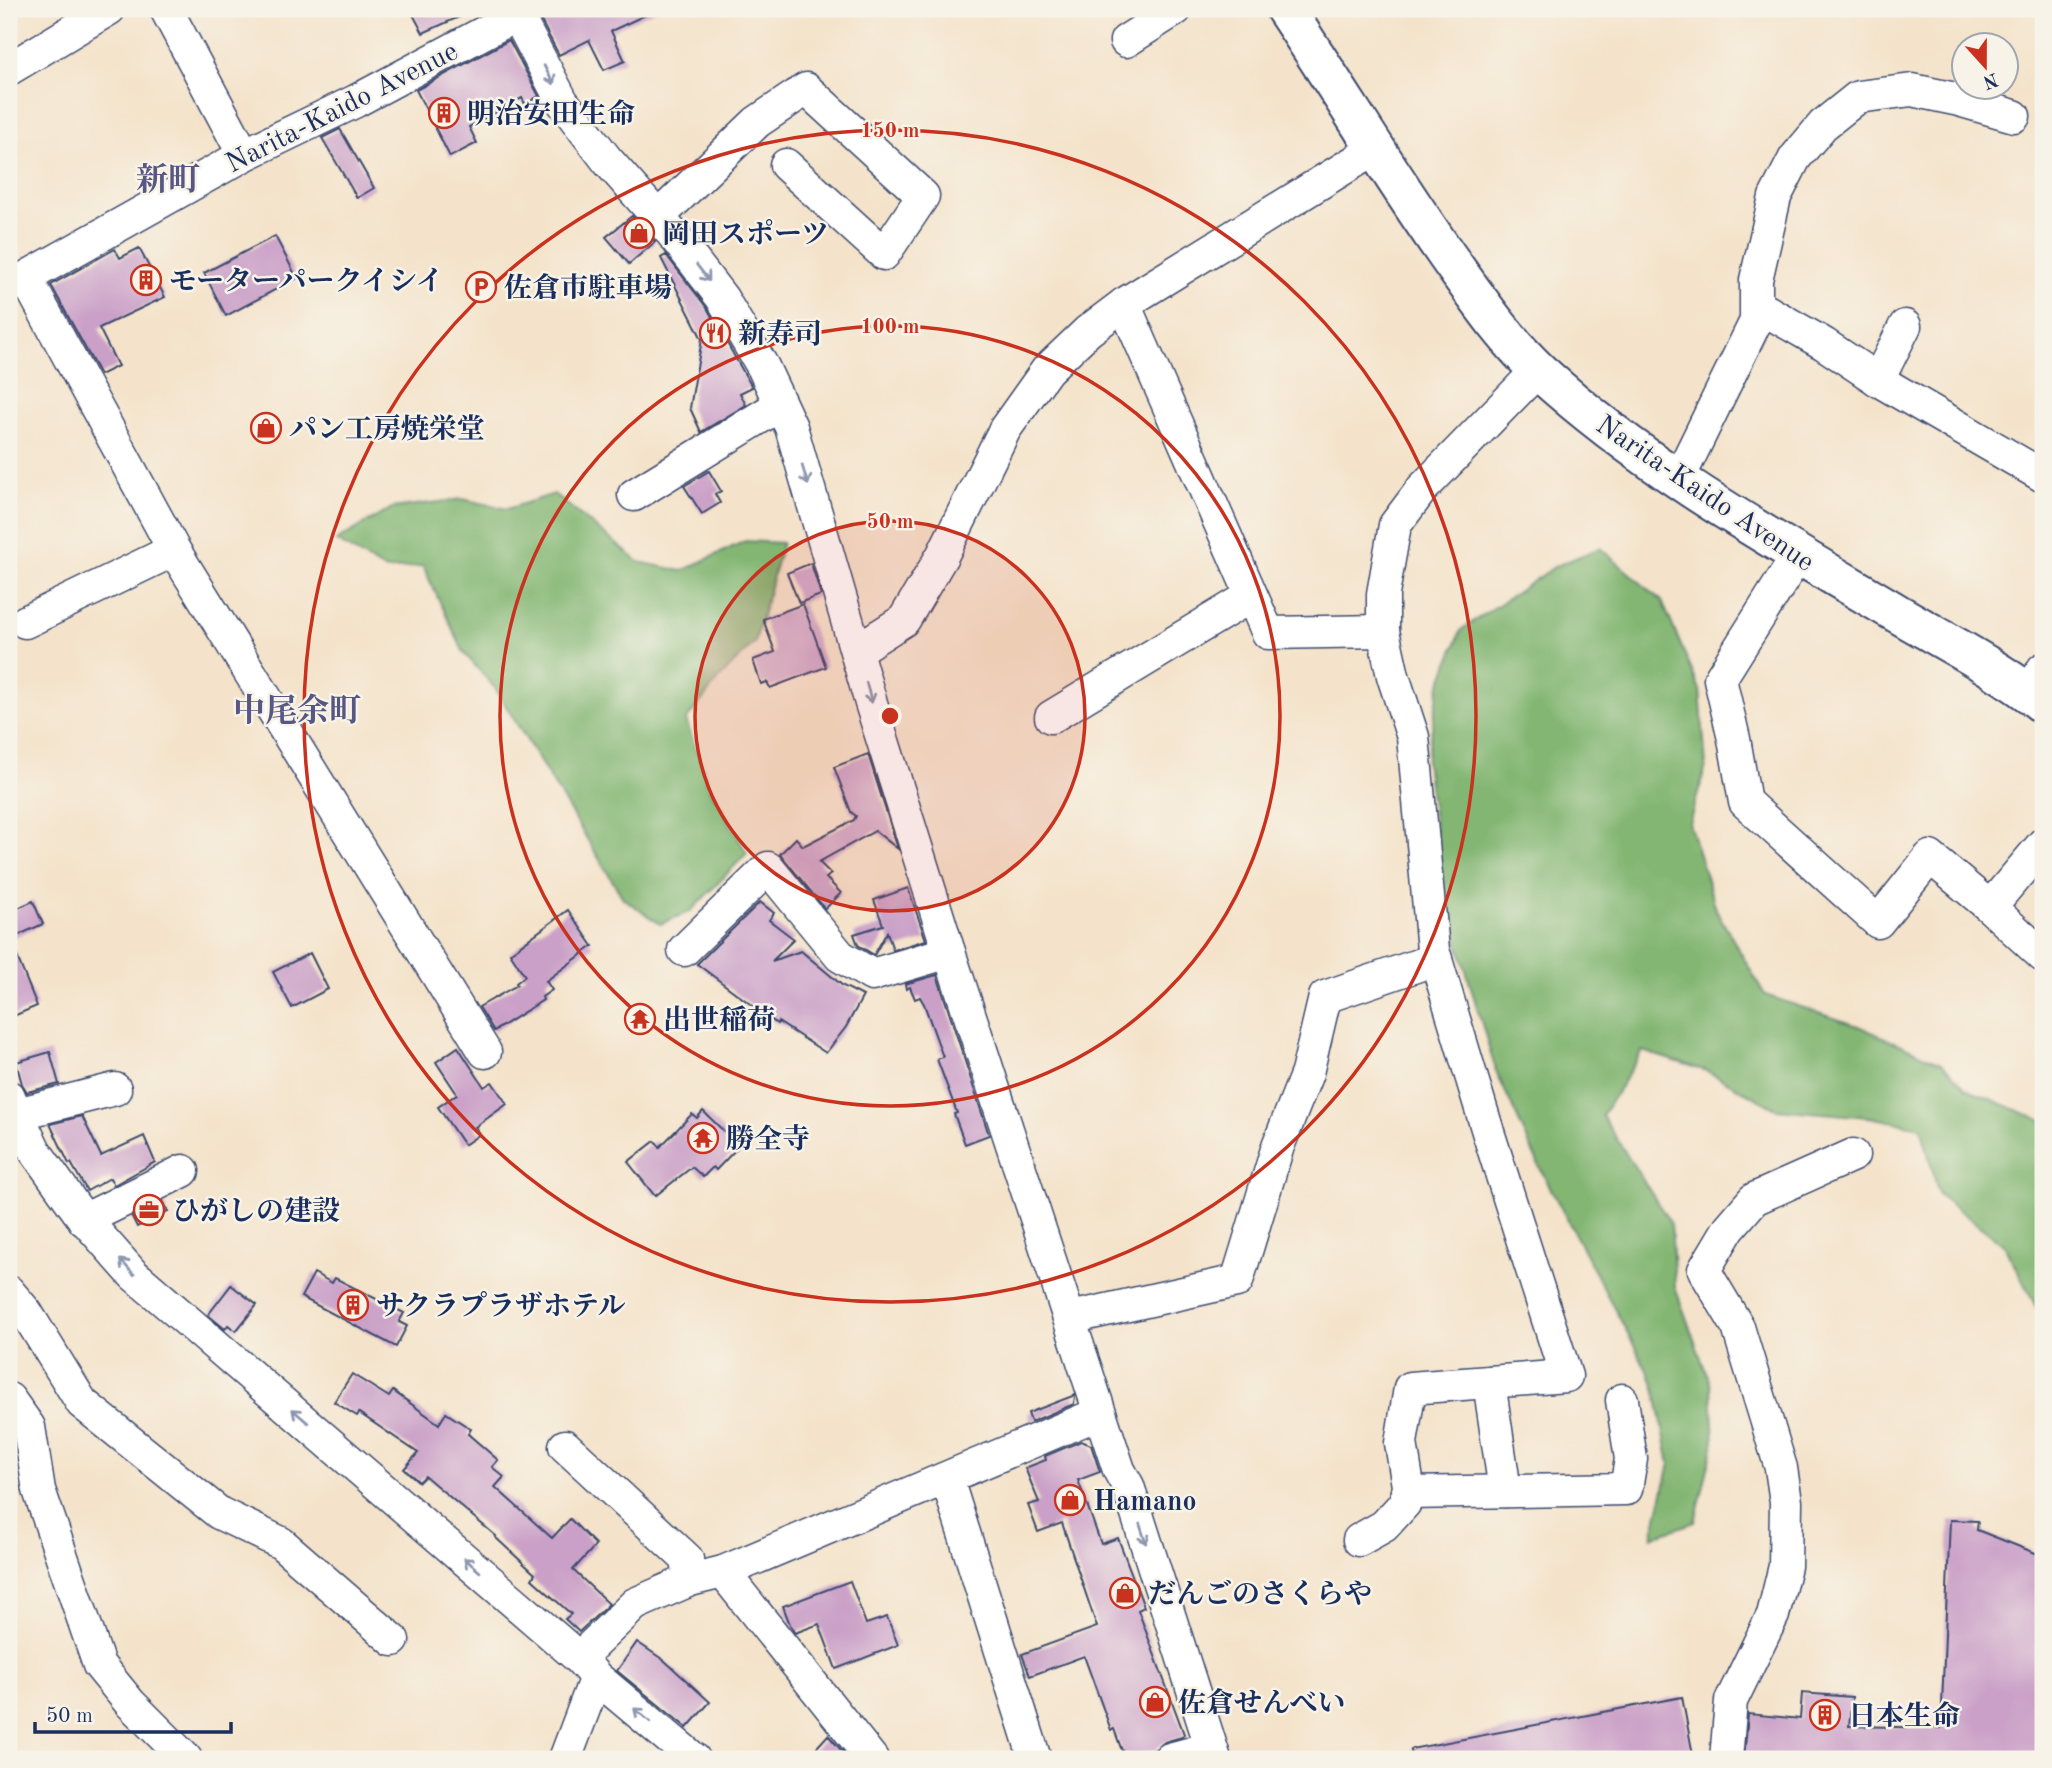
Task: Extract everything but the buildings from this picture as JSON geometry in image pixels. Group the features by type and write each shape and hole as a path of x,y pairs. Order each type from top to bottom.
{"highway":[{"name":"Narita-Kaido Avenue","path":"1285,9 1435,239 1492,319 1538,370 1579,406 1678,480 1798,555 2039,688"}],"street":[{"path":"11,64 109,9"},
{"path":"166,9 244,155"},
{"path":"1126,41 1176,9"},
{"path":"522,12 562,101 607,160 658,217 722,298 763,367 791,427 949,952 1119,1470 1128,1486 1213,1754 1170,1759"},
{"name":"Narita-Kaido Avenue","path":"17,283 244,155 356,101 522,12"},
{"path":"658,217 757,122 806,89 923,196 884,254 786,165"},
{"path":"1678,480 1756,321 1756,280 1774,197 1795,158 1823,125 1858,97 1913,90 2014,116"},
{"path":"857,650 904,620 942,556 1004,429 1046,370 1088,331 1124,304 1375,149"},
{"path":"17,283 174,550 485,1052"},
{"path":"1124,304 1268,633 1382,631"},
{"path":"1758,306 2043,476"},
{"path":"1878,380 1905,326"},
{"path":"1359,1540 1384,1526 1405,1503 1407,1493 1401,1443 1410,1388 1566,1376 1436,959 1413,737 1382,631 1383,594 1395,525 1422,489 1538,370"},
{"path":"634,495 780,405"},
{"path":"25,622 174,550"},
{"path":"1798,555 1720,679 1745,802 1878,922 1930,857 2043,956"},
{"path":"1051,717 1251,596"},
{"path":"1990,907 2043,844"},
{"path":"684,950 768,867 840,956 872,975 949,952"},
{"path":"1070,1318 1237,1281 1279,1146 1307,1073 1325,997 1436,959"},
{"path":"115,1089 13,1105 35,1151 84,1220 133,1274 694,1759"},
{"path":"1726,1759 1731,1701 1773,1615 1785,1566 1786,1502 1781,1468 1738,1327 1704,1270 1729,1228 1754,1199 1853,1155"},
{"path":"84,1220 183,1171"},
{"path":"9,1292 26,1312 82,1403 219,1513 281,1543 393,1640"},
{"path":"1489,1382 1505,1491"},
{"path":"9,1399 29,1427 39,1490 99,1665 130,1703 186,1759"},
{"path":"1407,1493 1626,1489 1631,1459 1622,1399"},
{"path":"565,1759 588,1667 635,1604 690,1580 723,1572 1100,1413"},
{"path":"565,1446 687,1559 690,1580"},
{"path":"947,1479 1035,1759"},
{"path":"723,1572 872,1759"}],"green space":[{"path":"554,494 639,562 682,571 745,541 782,543 755,642 720,678 686,720 708,785 747,853 691,911 660,924 623,898 495,688 464,653 423,566 386,570 336,541 392,508 463,499 507,509"},
{"path":"1600,548 1662,601 1700,690 1706,767 1689,823 1717,912 1765,995 1858,1026 1942,1063 1966,1089 2043,1121 2043,1320 2004,1245 1939,1195 1921,1127 1869,1117 1776,1109 1707,1071 1642,1051 1602,1116 1671,1224 1675,1287 1711,1386 1714,1443 1695,1522 1652,1537 1670,1464 1654,1383 1543,1174 1496,1071 1445,900 1426,762 1439,689 1461,630 1556,566"}],"place":[{"name":"明治安田生命","path":"444,113"},
{"name":"岡田スポーツ","path":"639,233"},
{"name":"モーターパークイシイ","path":"146,280"},
{"name":"佐倉市駐車場","path":"481,287"},
{"name":"新寿司","path":"715,333"},
{"name":"パン工房焼栄堂","path":"266,428"},
{"name":"出世稲荷","path":"640,1019"},
{"name":"勝全寺","path":"703,1138"},
{"name":"ひがしの建設","path":"149,1210"},
{"name":"サクラプラザホテル","path":"353,1305"},
{"name":"Hamano","path":"1070,1500"},
{"name":"だんごのさくらや","path":"1125,1593"},
{"name":"佐倉せんべい","path":"1155,1702"},
{"name":"日本生命","path":"1825,1715"}],"district":[{"name":"新町","path":"168,179"},
{"name":"中尾余町","path":"297,710"}]}
